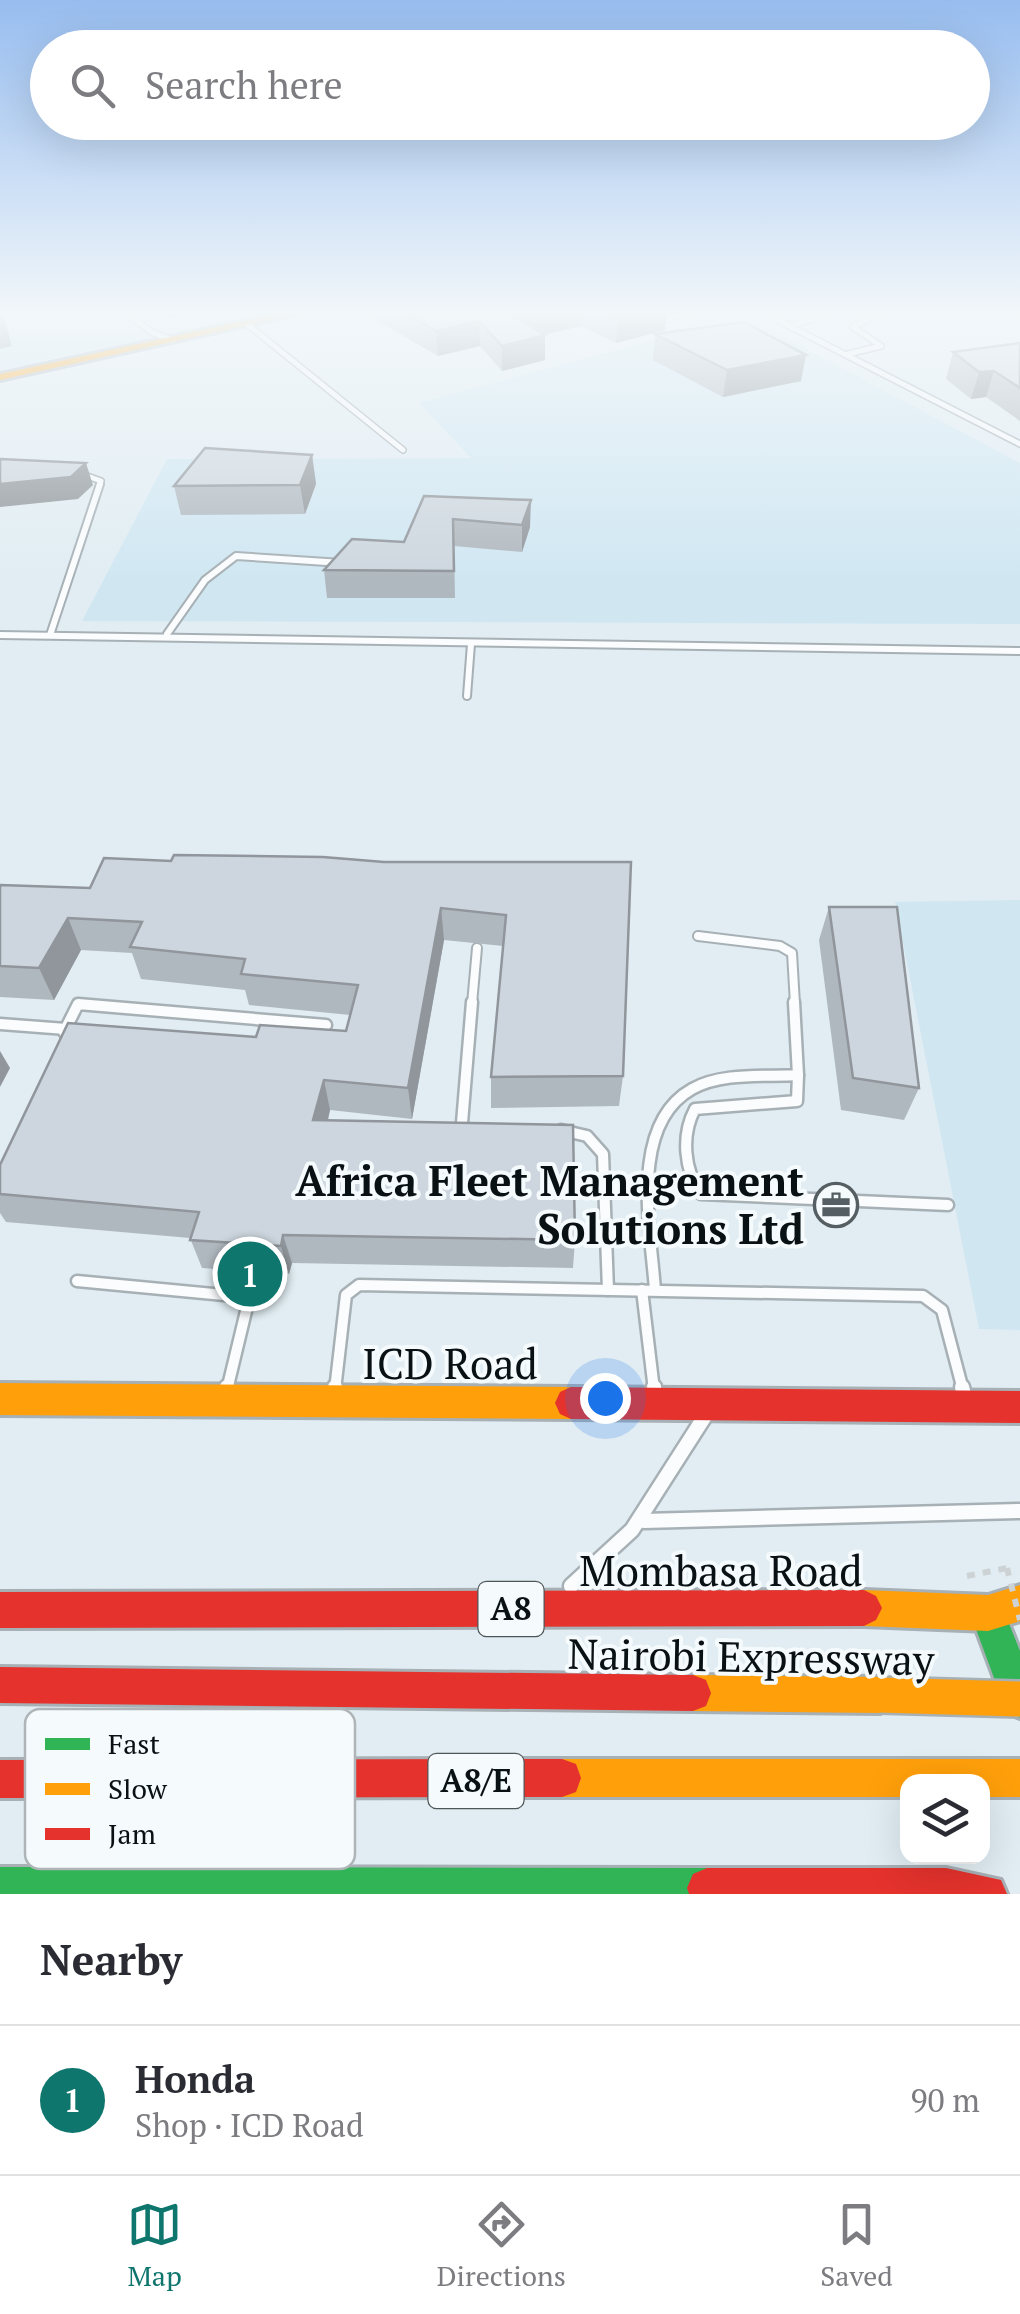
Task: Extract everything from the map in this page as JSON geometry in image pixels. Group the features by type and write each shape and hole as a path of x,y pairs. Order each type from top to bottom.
{"main road":[{"name":"ICD Road","path":"0,1399 1020,1406"},
{"name":"Mombasa Road","path":"0,1610 821,1606 988,1613 1020,1603"},
{"path":"988,1613 1004,1646 1020,1699"},
{"name":"Nairobi Expressway","path":"0,1685 1020,1699"},
{"name":"A8/E","path":"0,1778 25,1778"},
{"name":"A8/E","path":"355,1779 1020,1778"},
{"path":"0,1886 946,1888 987,1894"}],"lane":[{"path":"344,402 403,450"},
{"path":"939,402 1020,444"},
{"path":"50,635 101,481 72,472"},
{"path":"167,634 201,584 220,564 236,556 344,563"},
{"path":"0,635 167,634 386,638 471,644 1020,651"},
{"path":"467,696 471,644"},
{"path":"698,936 780,946 792,952 798,1075 797,1101 696,1109 686,1128 694,1186 701,1194 948,1205"},
{"path":"461,1138 477,948"},
{"path":"58,1046 78,1004 326,1025"},
{"path":"0,1024 66,1029"},
{"path":"656,1403 648,1290 650,1162 660,1125 671,1106 703,1084 798,1075"},
{"path":"540,1132 588,1136 603,1154 608,1290"},
{"path":"442,1138 480,1136"},
{"path":"78,1281 245,1297 248,1303 224,1400"},
{"path":"334,1401 350,1288 648,1290 923,1296 942,1310 967,1406"},
{"path":"540,1608 597,1568 644,1521 712,1404"},
{"path":"644,1521 1020,1510"}],"path":[{"path":"1006,1568 1020,1620"}],"shaded area":[{"path":"906,402 1020,463 1020,624 82,621 167,459 471,458 419,403"},
{"path":"1020,900 1020,1330 979,1329 895,902"}],"building":[{"path":"205,448 312,455 300,485 174,486"},
{"path":"0,459 86,463 71,477 0,484"},
{"path":"424,496 531,500 522,525 453,519 454,571 324,570 352,539 404,542"},
{"path":"174,855 384,862 631,862 623,1076 491,1077 506,915 441,908 408,1088 324,1080 313,1120 573,1125 575,1240 283,1235 281,1246 190,1240 199,1212 0,1194 0,1165 68,1023 256,1037 260,1025 346,1031 358,985 241,974 245,959 130,947 142,922 68,918 39,968 0,966 0,885 90,888 104,858 171,861"},
{"path":"829,907 897,907 919,1088 853,1078"}],"traffic: fast":[{"path":"988,1613 1020,1700"},
{"path":"0,1887 707,1888"}],"traffic: slow":[{"path":"0,1399 571,1403"},
{"path":"864,1608 988,1613 1020,1603"},
{"path":"693,1693 880,1695"},
{"path":"880,1695 1020,1699"},
{"path":"562,1778 1020,1778"}],"traffic: jam":[{"path":"571,1403 1020,1407"},
{"path":"0,1610 864,1608"},
{"path":"0,1685 693,1693"},
{"path":"355,1778 562,1778"},
{"path":"0,1779 25,1779"},
{"path":"707,1888 946,1888 987,1894"}],"place":[{"name":"Africa Fleet Management Solutions Ltd","path":"836,1205"},
{"name":"Honda","path":"250,1274"}]}
